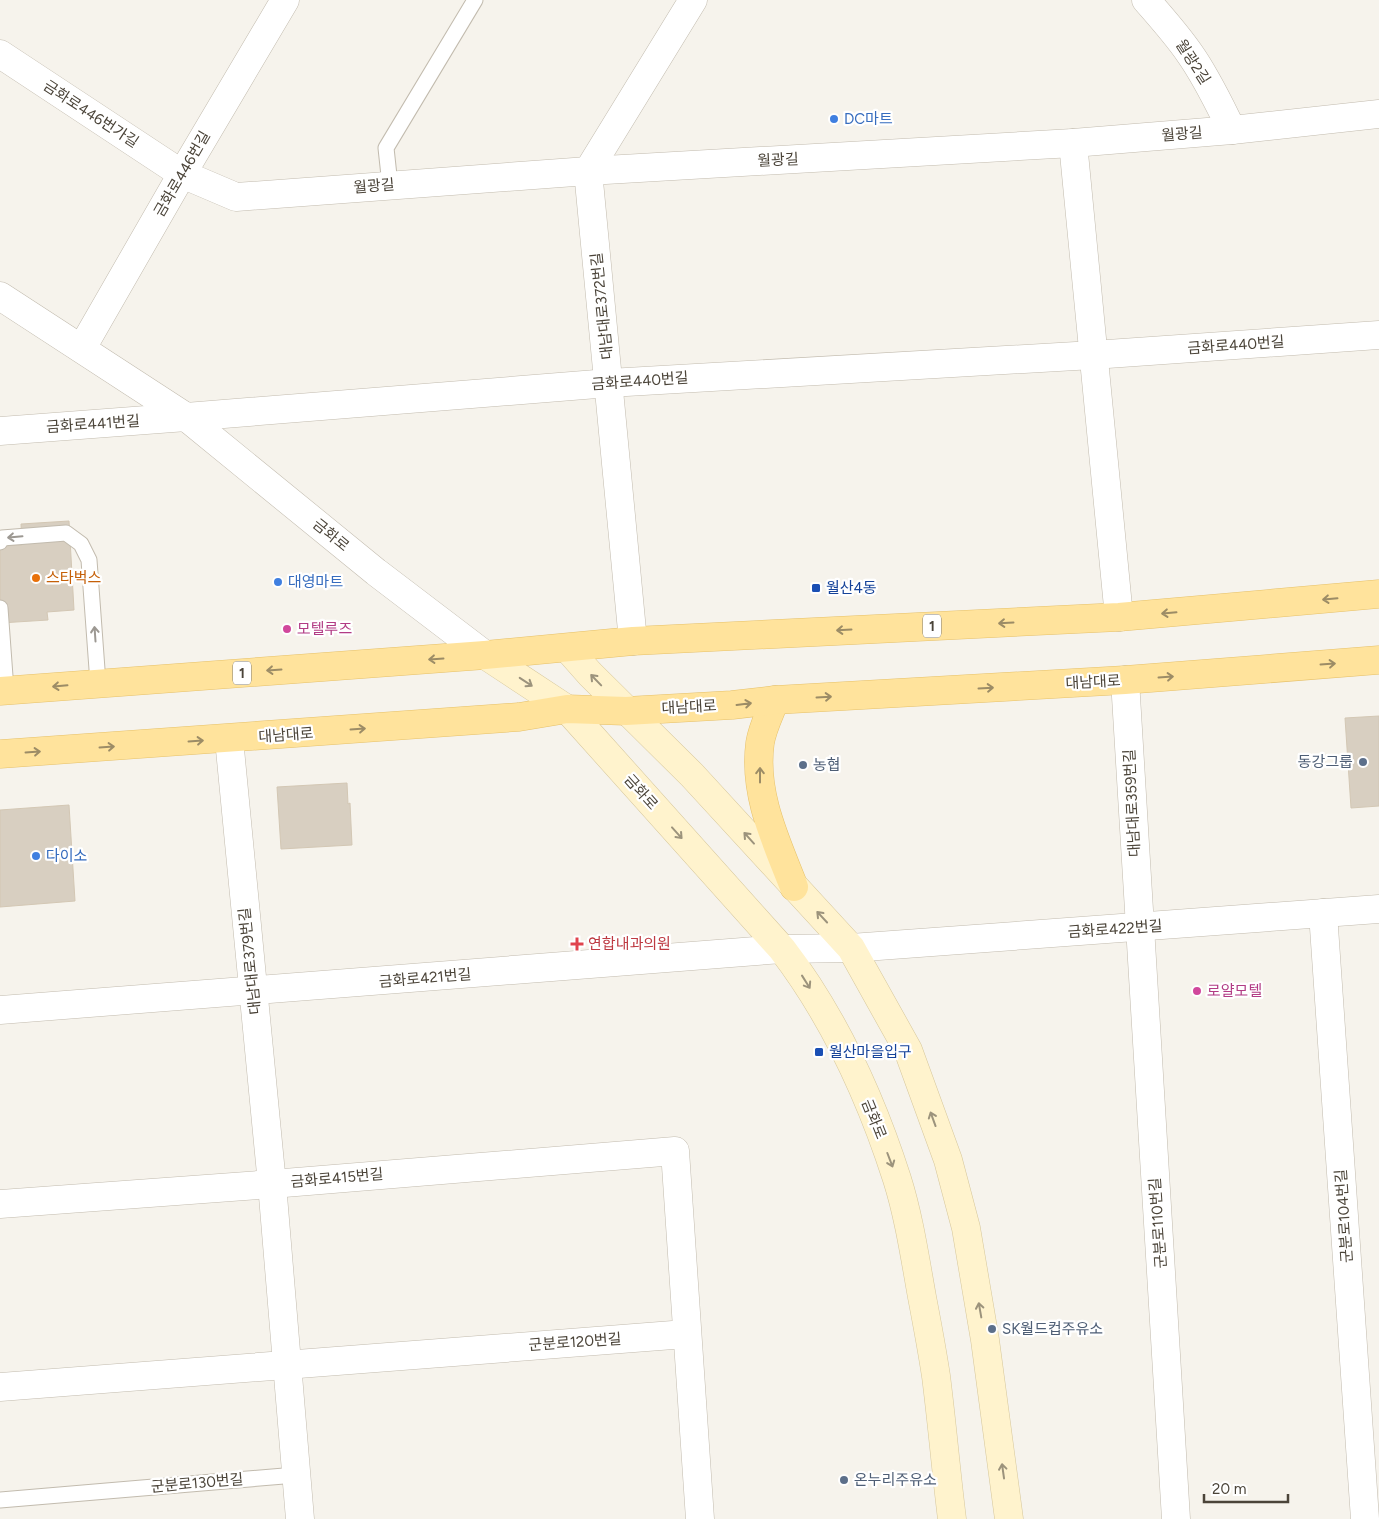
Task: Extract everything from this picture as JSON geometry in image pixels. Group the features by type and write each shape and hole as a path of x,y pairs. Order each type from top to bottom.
{"main road":[{"name":"1","path":"3,691 485,655 633,641 1119,617 1379,594"},
{"path":"568,648 626,711 692,775 851,948 908,1050 948,1160 966,1228 980,1312 1009,1519"},
{"name":"금화로","path":"485,655 567,709 782,950 800,973 825,1013 856,1074 897,1179 912,1240 936,1374 952,1519"},
{"name":"대남대로","path":"0,754 519,717 567,709 626,711 732,705 775,700 1125,680 1379,660"},
{"path":"775,700 760,742 760,783 767,819 794,887"}],"street":[{"name":"금화로446번길","path":"82,348 284,0"},
{"path":"588,171 693,0"},
{"name":"월광2길","path":"1146,0 1171,28 1190,54 1207,81 1232,130"},
{"name":"금화로446번가길","path":"0,54 182,174"},
{"name":"월광길","path":"182,174 236,197 390,184 588,171 1074,143 1232,130 1379,114"},
{"path":"1074,143 1119,617"},
{"name":"대남대로372번길","path":"588,171 610,383 633,641"},
{"name":"금화로","path":"0,296 186,417 376,572 485,655"},
{"name":"금화로440번길","path":"186,417 610,383 1093,355 1379,335"},
{"name":"금화로441번길","path":"0,431 186,417"},
{"name":"대남대로359번길","path":"1125,680 1139,927"},
{"name":"대남대로379번길","path":"229,739 272,1184"},
{"name":"금화로422번길","path":"851,948 1379,909"},
{"name":"군분로104번길","path":"1323,914 1365,1519"},
{"name":"군분로110번길","path":"1139,927 1176,1519"},
{"name":"금화로421번길","path":"0,1010 782,950 851,948"},
{"name":"금화로415번길","path":"0,1204 675,1151 686,1334"},
{"path":"272,1184 300,1519"},
{"path":"686,1334 700,1519"},
{"name":"군분로120번길","path":"286,1365 686,1334"},
{"path":"0,1387 286,1365"}],"lane":[{"path":"390,184 386,148 475,0"},
{"path":"0,542 2,538 66,532 81,544 89,560 98,683"},
{"path":"0,608 3,691"},
{"name":"군분로130번길","path":"0,1500 296,1474"}],"building":[{"name":"스타벅스","path":"69,521 74,610 47,612 48,620 0,623 0,546 22,545 21,524"},
{"name":"동강그룹","path":"1379,716 1379,806 1351,808 1345,718"},
{"path":"347,783 352,845 281,849 277,787"},
{"name":"다이소","path":"69,805 75,901 0,907 0,810"}],"place":[{"name":"DC마트","path":"834,119"},
{"name":"스타벅스","path":"36,578"},
{"name":"대영마트","path":"278,582"},
{"name":"월산4동","path":"816,588"},
{"name":"모텔루즈","path":"287,629"},
{"name":"동강그룹","path":"1363,762"},
{"name":"농협","path":"803,765"},
{"name":"다이소","path":"36,856"},
{"name":"연합내과의원","path":"577,944"},
{"name":"로얄모텔","path":"1197,991"},
{"name":"월산마을입구","path":"819,1052"},
{"name":"SK월드컵주유소","path":"992,1329"},
{"name":"온누리주유소","path":"844,1480"}]}
